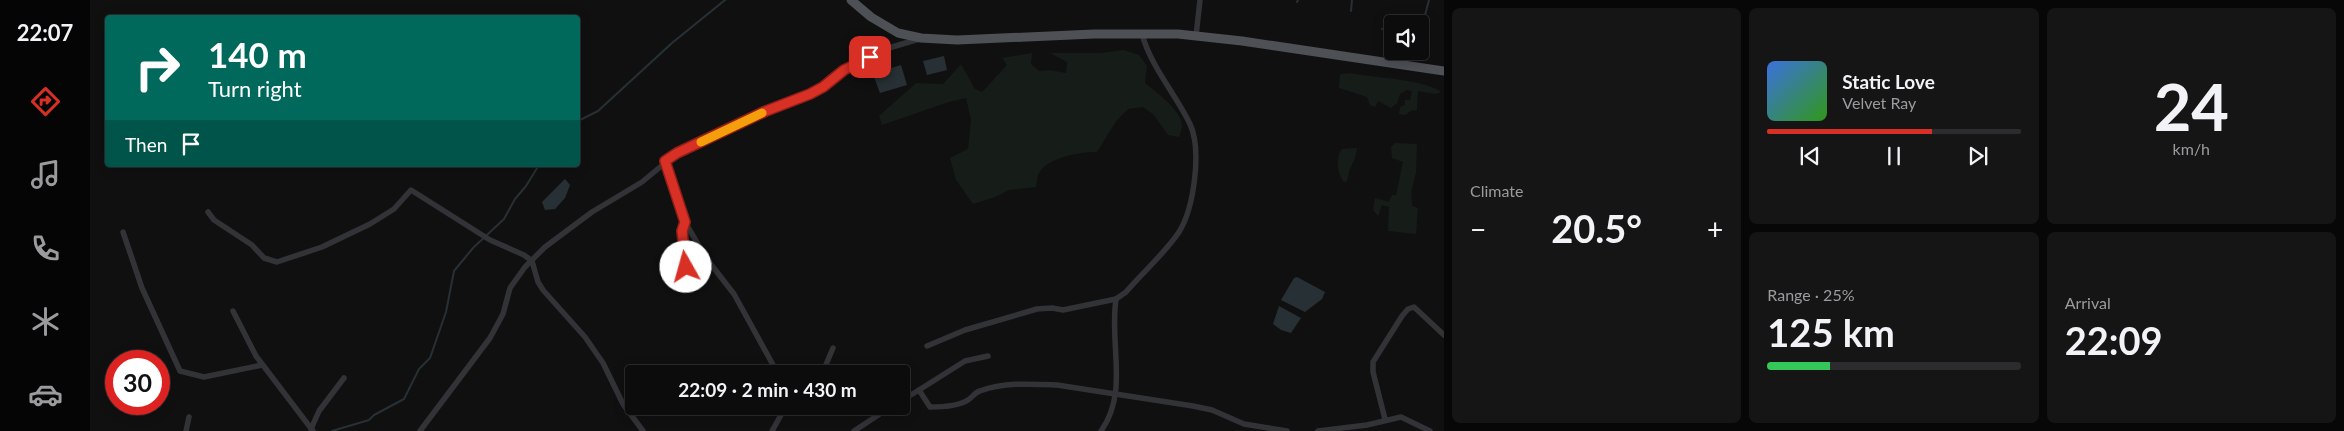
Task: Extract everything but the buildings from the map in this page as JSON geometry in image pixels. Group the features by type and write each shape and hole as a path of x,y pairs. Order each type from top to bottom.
{"main road":[{"path":"851,0 871,16 898,33 920,38 957,40 1142,34 1196,36 1444,71"}],"street":[{"path":"1196,36 1200,0"},
{"path":"927,346 965,330 1037,309 1052,308 1063,310 1116,299 1126,292 1178,232 1186,217 1196,159 1191,127 1154,64 1142,34"},
{"path":"423,430 490,338 503,314 510,288 545,247 592,212 642,182 677,153 766,111 796,100 823,87 844,70 882,50 920,38"},
{"path":"665,161 685,222 706,258 734,294 773,365"},
{"path":"208,212 214,220 252,245 264,258 277,262 322,247 370,224 394,209 411,190 490,240 524,254 532,261 538,282 543,290 585,337 603,363 623,404 643,431"},
{"path":"685,222 682,231 686,267"},
{"path":"123,232 142,288 180,371 204,377 262,365"},
{"path":"1101,431 1114,407 1117,394 1114,338 1116,299"},
{"path":"1385,420 1373,372 1374,362 1402,316 1408,309 1414,307 1444,335"},
{"path":"233,311 262,365 312,430"},
{"path":"826,365 833,348"},
{"path":"910,395 965,361 988,356"},
{"path":"312,430 318,412 344,378"},
{"path":"919,390 930,407 936,407 968,400 978,391 1012,386 1057,385 1212,410 1244,424 1287,431"},
{"path":"772,431 781,415"},
{"path":"854,431 878,415"},
{"path":"186,431 189,417"},
{"path":"1318,431 1367,425 1402,417 1430,431"}],"shaded area":[{"path":"1124,50 1139,55 1147,66 1145,83 1173,107 1181,119 1182,125 1179,137 1168,135 1154,115 1143,107 1128,109 1117,120 1097,152 1064,157 1048,164 1038,175 1036,187 1009,190 973,204 956,180 950,158 968,149 971,120 966,98 882,125 879,116 916,83 943,84 961,64 975,89 982,92 1007,65 1002,58 1032,53 1031,64 1039,71 1050,70 1066,73 1067,62 1050,53 1101,53"},
{"path":"944,56 947,70 927,75 923,61"},
{"path":"901,65 907,85 880,93 873,74"},
{"path":"1351,73 1423,84 1441,92 1435,94 1418,91 1417,110 1405,115 1399,114 1400,107 1405,105 1405,100 1410,100 1412,91 1407,90 1400,94 1397,103 1391,108 1378,101 1375,107 1370,105 1367,97 1339,88 1340,74"},
{"path":"1395,143 1417,144 1416,173 1411,192 1412,206 1418,208 1416,234 1388,231 1389,207 1382,205 1378,216 1373,210 1375,198 1389,202 1392,195 1396,195 1403,162 1392,158 1391,147"},
{"path":"1357,148 1347,180 1346,182 1343,181 1339,173 1338,157 1342,149"},
{"path":"565,179 570,185 565,198 555,209 545,210 542,202"},
{"path":"1297,277 1325,292 1322,299 1305,312 1281,300 1294,278"},
{"path":"1279,306 1301,318 1291,333 1281,330 1273,324"}],"waterway":[{"path":"580,120 598,111 672,43 725,0"},
{"path":"1351,11 1352,0"},
{"path":"1425,15 1429,0"},
{"path":"332,431 369,420 374,415 404,399 419,369 430,358 446,312 454,271 473,248 504,219 515,199 538,167"}],"slow traffic":[{"path":"701,142 762,113"}],"route":[{"path":"686,267 682,231 685,222 678,206 665,161 677,153 766,111 796,100 823,87 844,70 870,57"}]}
